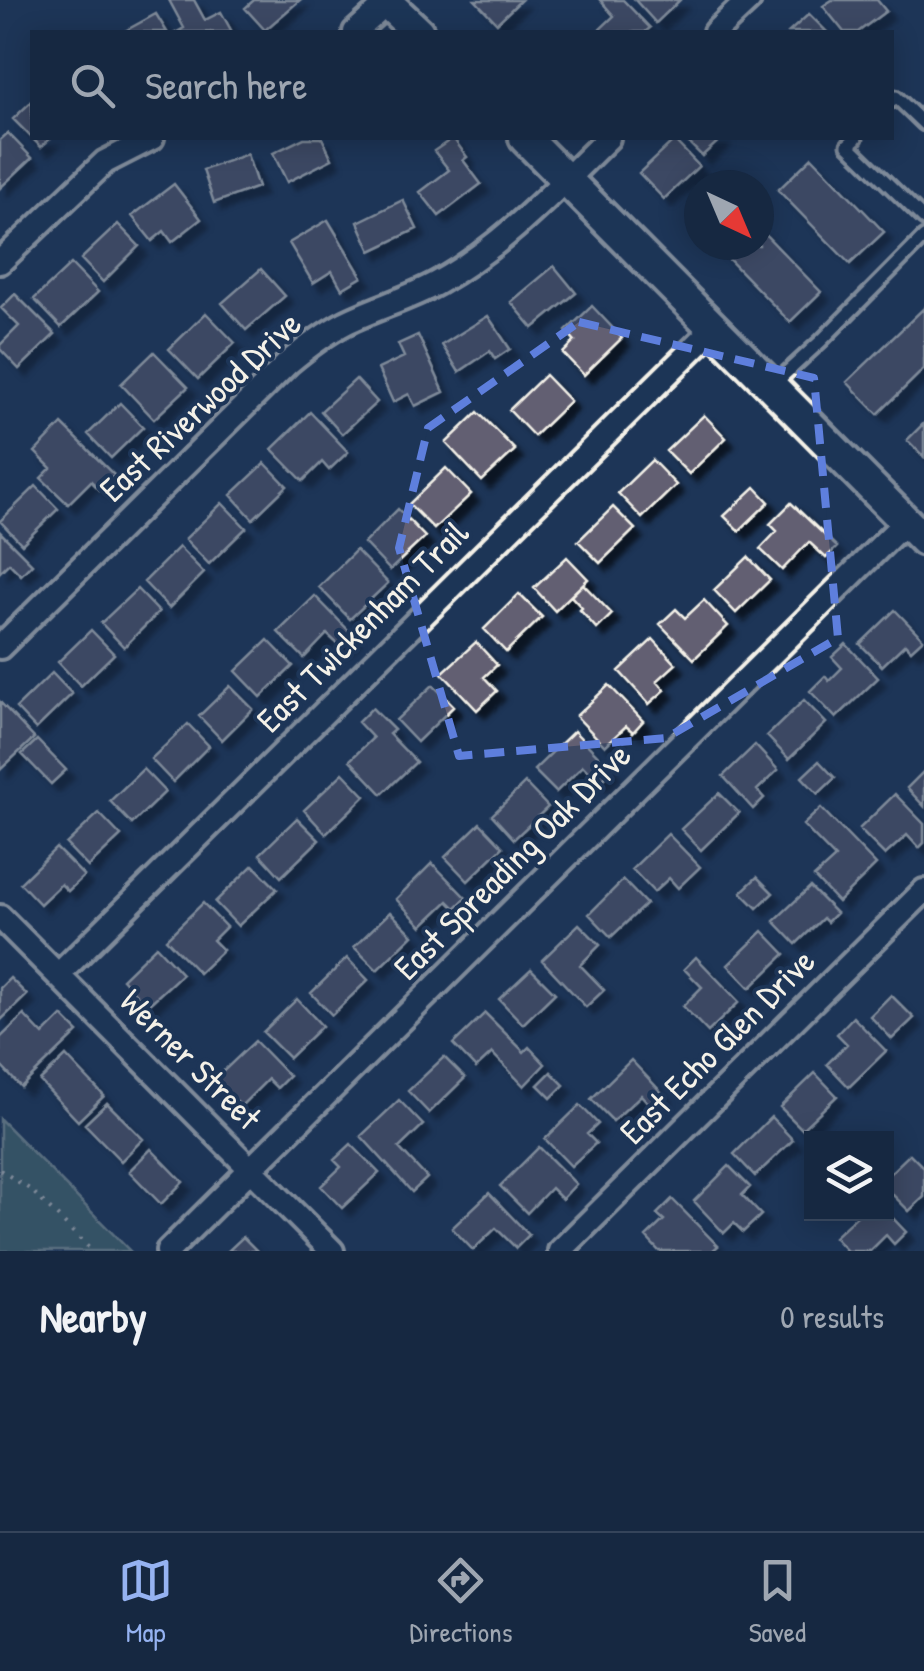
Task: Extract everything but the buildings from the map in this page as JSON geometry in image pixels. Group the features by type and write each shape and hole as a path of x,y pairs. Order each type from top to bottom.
{"street":[{"path":"717,30 749,0"},
{"path":"357,30 388,1 416,30"},
{"path":"0,262 105,162 148,140"},
{"path":"527,140 915,531"},
{"name":"East Riverwood Drive","path":"0,646 288,363 326,334 435,284 458,269 503,236 606,140"},
{"name":"East Twickenham Trail","path":"58,975 715,327"},
{"name":"East Spreading Oak Drive","path":"168,1251 915,531"},
{"name":"East Echo Glen Drive","path":"560,1251 924,891"},
{"name":"Werner Street","path":"0,917 332,1251"}],"lane":[{"path":"894,98 896,96 924,124"},
{"path":"854,140 848,145 924,219"},
{"path":"773,385 924,237"}],"path":[{"path":"0,1170 31,1190 92,1251"}],"highlighted area":[{"path":"579,322 814,378 838,638 666,738 459,756 399,548 428,428"}],"green space":[{"path":"0,1119 130,1251 0,1251"}]}
